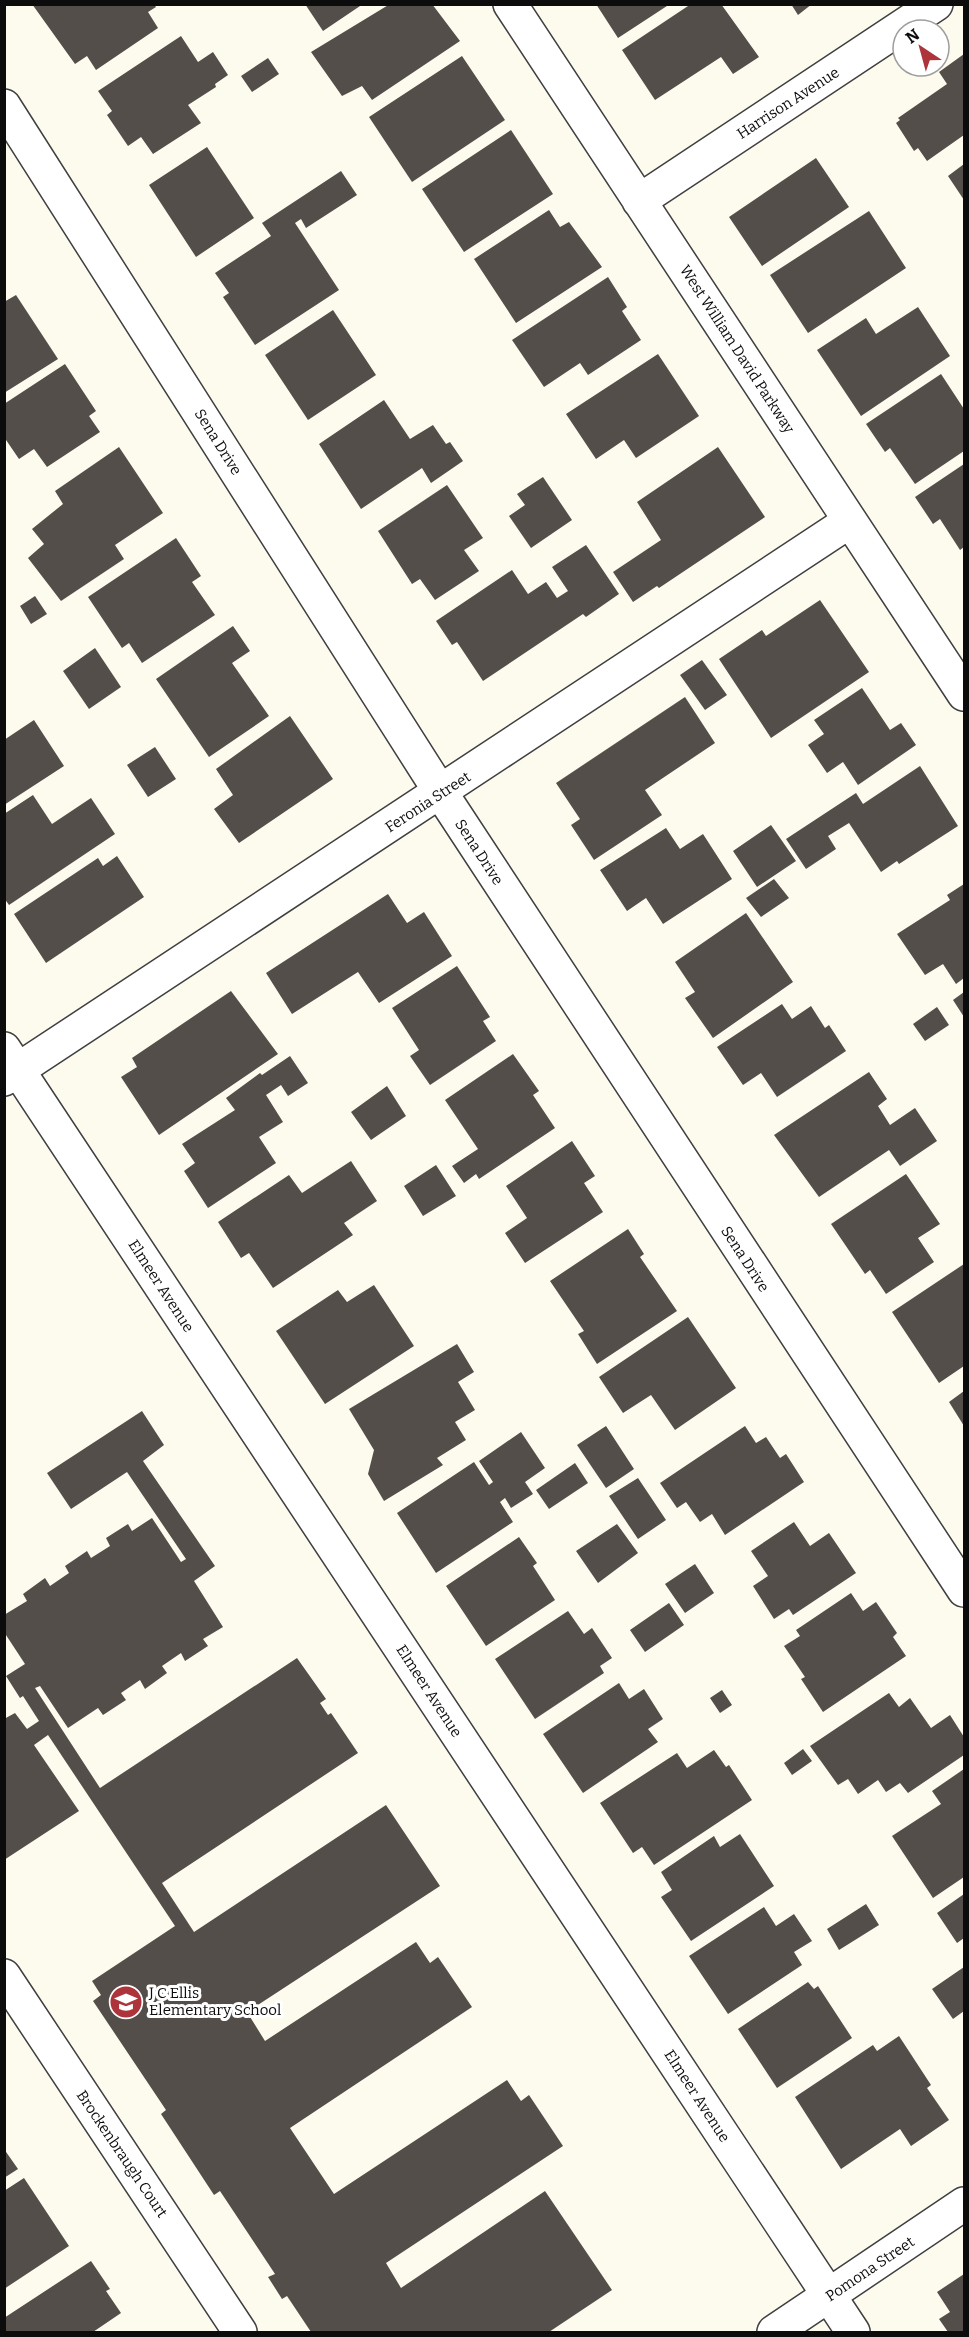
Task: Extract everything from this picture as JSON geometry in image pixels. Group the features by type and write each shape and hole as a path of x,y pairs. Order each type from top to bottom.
{"street":[{"name":"West William David Parkway","path":"510,4 964,694"},
{"name":"Harrison Avenue","path":"639,201 936,4"},
{"name":"Sena Drive","path":"4,106 441,793 964,1590"},
{"name":"Feronia Street","path":"9,1066 441,793 850,521"},
{"name":"Elmeer Avenue","path":"9,1066 853,2332"},
{"name":"Brockenbraugh Court","path":"4,1976 240,2332"},
{"name":"Pomona Street","path":"774,2332 964,2204"}],"building":[{"path":"32,4 154,4 156,7 148,12 158,28 96,70 87,56 75,64"},
{"path":"305,4 363,4 323,31"},
{"path":"390,4 432,4 460,41 372,100 362,86 342,96 311,52"},
{"path":"596,4 670,4 618,38"},
{"path":"691,4 721,4 759,57 733,74 721,57 655,100 622,50"},
{"path":"791,4 812,4 798,15"},
{"path":"181,36 198,62 213,52 228,75 215,84 216,87 188,105 201,123 153,154 141,137 128,146 107,115 112,111 98,91"},
{"path":"964,54 964,135 927,161 918,148 914,151 896,123 900,120 898,118 947,84 943,78 951,78 951,63"},
{"path":"462,56 505,120 412,182 369,117"},
{"path":"268,58 279,74 252,92 241,76"},
{"path":"511,130 553,194 464,252 422,189"},
{"path":"207,147 254,218 196,257 149,185"},
{"path":"816,158 849,207 762,266 729,217"},
{"path":"964,164 964,200 948,176"},
{"path":"341,171 357,195 306,228 301,219 295,223 339,290 255,345 223,297 229,293 215,273 271,236 262,223"},
{"path":"549,210 560,227 569,222 602,267 516,323 474,259"},
{"path":"869,211 906,268 808,333 770,275"},
{"path":"608,277 627,307 622,311 641,340 588,375 580,363 544,387 512,340"},
{"path":"16,295 58,359 4,393 4,302"},
{"path":"918,307 950,356 861,416 817,350 866,318 876,334"},
{"path":"333,310 376,375 308,420 265,355"},
{"path":"658,354 699,416 636,458 624,440 596,459 566,414"},
{"path":"65,364 96,411 89,416 100,432 47,467 34,449 19,459 4,437 4,404"},
{"path":"941,374 964,409 964,451 915,484 890,448 885,452 866,424"},
{"path":"384,400 410,439 433,425 446,444 450,442 463,461 431,483 422,468 361,509 319,444"},
{"path":"119,447 163,513 115,545 124,559 61,601 28,558 44,544 32,529 63,504 55,491"},
{"path":"718,447 765,517 659,588 657,586 633,602 613,572 661,540 637,502"},
{"path":"964,464 964,547 960,550 940,519 933,524 915,497"},
{"path":"543,477 572,520 531,548 509,516 525,505 517,494"},
{"path":"447,485 483,538 464,550 479,571 435,600 420,579 412,584 378,531"},
{"path":"176,538 201,576 192,582 215,615 142,663 129,643 122,648 88,597"},
{"path":"586,545 619,594 586,617 583,614 483,681 457,642 452,645 436,621 512,570 528,594 546,582 557,598 568,591 552,567"},
{"path":"35,596 47,614 31,624 20,606"},
{"path":"820,600 869,672 771,738 719,659 762,630 766,636"},
{"path":"233,626 250,651 232,663 269,716 209,757 156,679"},
{"path":"95,648 121,687 89,709 63,671"},
{"path":"702,660 727,695 705,710 680,675"},
{"path":"862,688 890,730 901,723 916,745 858,785 843,762 827,773 808,745 824,734 814,720"},
{"path":"685,697 715,743 645,790 662,815 594,860 571,825 580,819 556,783"},
{"path":"290,716 333,779 239,843 214,809 233,795 216,769"},
{"path":"34,720 64,766 4,805 4,740"},
{"path":"155,747 176,779 148,797 127,765"},
{"path":"920,766 958,826 899,864 897,861 881,872 849,823 828,836 836,849 806,869 786,839 856,793 863,804"},
{"path":"33,795 52,824 91,798 115,834 9,905 4,898 4,814"},
{"path":"771,825 796,861 757,887 733,851"},
{"path":"666,828 680,849 703,834 732,879 663,924 646,898 627,911 600,870"},
{"path":"117,856 144,897 46,963 14,914 98,858 103,866"},
{"path":"774,879 789,898 761,917 746,898"},
{"path":"964,884 964,978 956,984 943,964 925,975 897,934 950,900 947,895"},
{"path":"388,894 407,923 424,912 452,956 379,1003 358,972 292,1014 266,973"},
{"path":"746,913 793,982 713,1038 685,998 695,992 675,962"},
{"path":"457,966 490,1017 483,1021 496,1041 430,1085 410,1056 419,1050 392,1008"},
{"path":"231,991 278,1054 159,1135 121,1077 137,1067 132,1058"},
{"path":"964,992 964,1017 953,1000"},
{"path":"782,1004 792,1019 811,1006 825,1028 829,1025 846,1051 777,1097 761,1073 743,1085 717,1047"},
{"path":"937,1007 949,1025 925,1041 913,1024"},
{"path":"513,1054 539,1091 533,1095 555,1128 479,1179 476,1174 464,1183 452,1166 478,1149 445,1100"},
{"path":"290,1056 308,1083 288,1096 281,1085 266,1095 283,1122 259,1137 276,1163 208,1208 184,1171 195,1163 182,1144 235,1110 226,1098 260,1073 262,1075"},
{"path":"869,1072 887,1099 878,1106 890,1125 915,1108 937,1141 900,1166 889,1150 819,1197 774,1135"},
{"path":"387,1086 406,1116 371,1140 351,1112"},
{"path":"572,1141 595,1176 584,1183 603,1212 525,1263 505,1233 527,1218 506,1186"},
{"path":"351,1161 377,1201 344,1223 353,1235 273,1288 249,1253 241,1258 218,1222 289,1175 302,1193"},
{"path":"436,1165 456,1196 423,1216 404,1186"},
{"path":"906,1174 940,1224 918,1238 934,1262 886,1294 870,1270 865,1274 831,1224"},
{"path":"628,1229 644,1254 640,1257 677,1311 597,1364 578,1334 584,1331 550,1281"},
{"path":"964,1264 964,1366 939,1383 892,1312"},
{"path":"374,1285 414,1346 325,1404 276,1331 338,1290 347,1302"},
{"path":"688,1317 736,1388 675,1430 651,1395 623,1413 599,1377"},
{"path":"457,1344 474,1372 458,1382 475,1410 455,1422 466,1440 437,1458 443,1465 384,1501 368,1474 374,1450 349,1409"},
{"path":"964,1391 964,1426 949,1402"},
{"path":"142,1411 164,1445 143,1461 215,1566 194,1581 223,1627 203,1639 208,1646 185,1661 181,1653 162,1666 167,1673 145,1689 140,1680 121,1693 126,1700 103,1715 98,1708 68,1728 40,1686 35,1688 100,1788 297,1658 326,1699 320,1703 328,1715 331,1713 358,1753 162,1883 194,1932 386,1805 440,1886 247,2012 265,2041 416,1942 430,1963 438,1957 472,2007 290,2128 334,2194 507,2080 521,2101 529,2095 563,2146 386,2263 401,2288 545,2191 612,2290 549,2332 311,2332 287,2296 282,2299 268,2277 275,2274 220,2191 214,2195 161,2114 166,2110 93,2001 101,1995 92,1981 175,1926 48,1735 34,1745 79,1811 4,1860 4,1719 15,1713 27,1729 39,1721 23,1696 20,1698 6,1676 25,1664 4,1632 4,1615 27,1601 23,1594 45,1578 50,1586 69,1573 65,1566 87,1551 91,1558 110,1546 106,1538 128,1524 132,1531 152,1518 181,1562 186,1559 127,1472 71,1509 47,1473"},
{"path":"606,1426 634,1469 606,1488 577,1445"},
{"path":"745,1426 756,1443 766,1437 780,1458 786,1454 804,1482 725,1535 712,1514 700,1522 686,1502 677,1508 660,1483"},
{"path":"521,1432 545,1468 525,1482 533,1494 511,1508 505,1498 500,1502 513,1522 436,1573 397,1513 474,1462 489,1485 493,1482 479,1461"},
{"path":"575,1463 588,1483 549,1509 536,1490"},
{"path":"638,1478 666,1520 638,1539 609,1496"},
{"path":"794,1522 810,1546 829,1533 856,1573 793,1615 789,1609 774,1619 753,1586 768,1576 751,1551"},
{"path":"617,1524 638,1553 598,1583 576,1551"},
{"path":"519,1537 537,1563 533,1566 555,1600 486,1646 446,1586"},
{"path":"695,1564 714,1593 685,1613 665,1584"},
{"path":"851,1593 863,1611 876,1602 897,1633 893,1637 906,1656 823,1712 801,1679 805,1677 784,1646 800,1636 796,1630"},
{"path":"669,1603 684,1625 645,1652 630,1630"},
{"path":"568,1611 584,1634 592,1628 612,1658 600,1666 604,1673 535,1719 495,1659"},
{"path":"619,1683 629,1699 644,1689 663,1719 648,1729 658,1742 583,1793 543,1734"},
{"path":"722,1690 732,1705 720,1713 710,1698"},
{"path":"889,1693 899,1707 910,1698 931,1728 950,1715 964,1737 964,1755 908,1793 900,1783 886,1792 878,1780 858,1794 848,1779 838,1785 810,1746"},
{"path":"803,1749 812,1761 792,1775 784,1763"},
{"path":"714,1750 726,1767 729,1765 752,1800 654,1865 642,1847 633,1853 600,1803 677,1753 687,1768"},
{"path":"964,1769 964,1877 933,1898 892,1836 941,1804 932,1791"},
{"path":"740,1834 774,1886 691,1941 661,1897 672,1890 661,1872 714,1836 720,1847"},
{"path":"964,1894 964,1938 957,1943 937,1913"},
{"path":"866,1904 879,1925 839,1950 827,1929"},
{"path":"764,1907 776,1926 794,1914 812,1941 794,1952 802,1965 728,2014 689,1956"},
{"path":"964,1967 964,2011 953,2019 932,1989"},
{"path":"808,1982 814,1989 818,1986 852,2038 777,2088 738,2029"},
{"path":"899,2036 931,2085 927,2088 949,2120 911,2146 900,2129 841,2169 795,2097 873,2045 877,2051"},
{"path":"4,2149 18,2169 4,2178"},
{"path":"24,2178 69,2246 4,2289 4,2191"},
{"path":"91,2261 110,2289 106,2291 121,2313 93,2332 4,2332 4,2318"},
{"path":"964,2274 964,2332 948,2332 939,2319 950,2312 937,2292"}],"place":[{"name":"J C Ellis Elementary School","path":"126,2002"}]}
